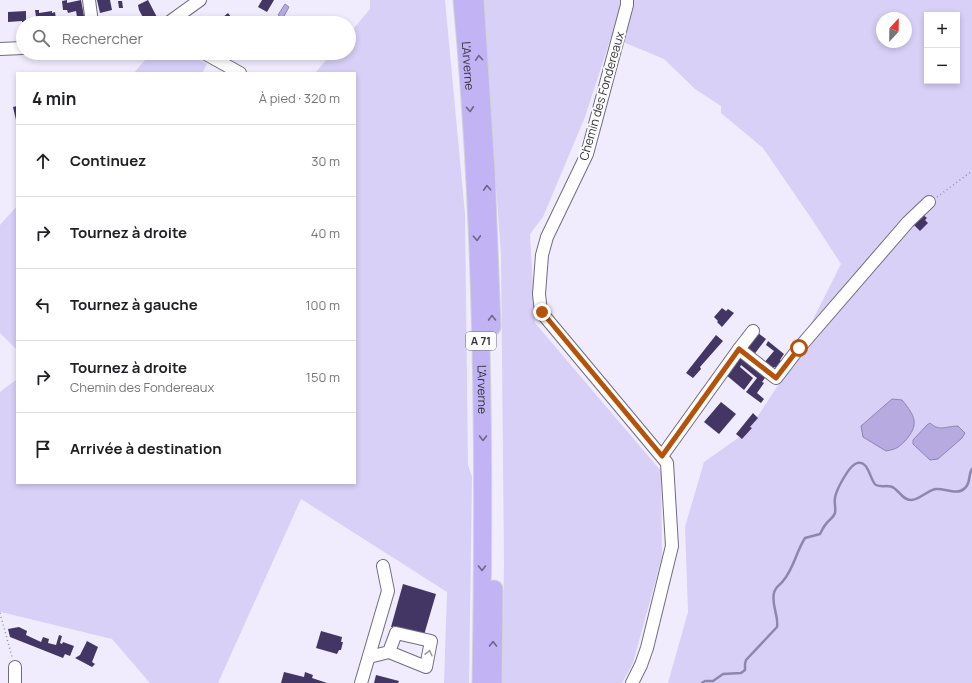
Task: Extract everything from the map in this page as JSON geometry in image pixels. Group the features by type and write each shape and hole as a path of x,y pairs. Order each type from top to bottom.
{"highway":[{"name":"L'Arverne","path":"462,0 474,171 481,334 483,433 481,683"},
{"name":"L'Arverne","path":"475,0 482,94 491,266 494,433 493,683"}],"street":[{"path":"89,0 91,16"},
{"path":"178,16 200,0"},
{"name":"Chemin des Fondereaux","path":"627,0 627,5 587,154 546,237 542,255 539,294 542,312 667,463 672,546 647,648 632,683"},
{"path":"0,50 16,49"},
{"path":"217,60 238,72"},
{"path":"739,349 776,378 799,348 908,222 929,202"},
{"path":"662,456 753,331"},
{"path":"361,683 388,591 383,566"},
{"path":"368,657 389,652"},
{"path":"14,683 15,667"}],"path":[{"path":"929,202 972,171"},
{"path":"0,612 15,667"}],"shaded area":[{"path":"370,0 445,0 465,214 468,465 472,477 469,683 444,683 447,592 301,499 218,683 150,683 112,639 1,612 0,614 0,392 16,380 16,484 356,484 356,72 316,72 326,60 356,60 356,26 370,9"},
{"path":"482,0 972,0 972,683 668,683 688,612 685,527 704,462 748,431 786,373 841,264 763,148 721,113 721,106 695,89 664,59 611,37 585,117 543,217 530,234 535,323 661,471 662,557 633,663 622,683 502,683 504,563 501,254"},
{"path":"285,4 289,7 284,16 278,15"},
{"path":"145,60 200,60 207,64 203,72 135,72"},
{"path":"16,207 16,349 0,333 0,225"},
{"path":"892,399 902,400 913,416 914,425 910,435 903,443 897,448 886,451 863,437 861,426"},
{"path":"930,423 940,428 958,426 965,433 962,438 938,459 930,460 913,444 913,440"}],"building":[{"path":"67,0 67,3 81,0 84,16 77,16 76,11 68,13 67,10 63,10 62,1"},
{"path":"97,0 110,0 112,10 100,13"},
{"path":"148,0 156,16 142,16 138,5"},
{"path":"262,0 274,0 267,12 258,7"},
{"path":"118,1 122,1 123,8 119,8"},
{"path":"35,10 39,10 39,13 52,11 52,13 55,12 56,16 36,16"},
{"path":"26,11 26,16 16,16 16,21 8,22 8,12"},
{"path":"16,106 16,120 13,107"},
{"path":"922,214 927,218 925,220 928,223 920,231 912,223"},
{"path":"722,308 726,311 728,309 734,313 722,327 714,317"},
{"path":"758,333 766,339 753,356 745,349"},
{"path":"716,335 723,341 700,367 701,369 693,378 686,373"},
{"path":"768,341 784,354 776,368 774,367 771,371 763,364 774,351 766,345"},
{"path":"741,354 767,375 762,382 764,383 757,393 764,399 761,403 746,392 757,378 741,365 740,367 753,378 744,390 725,374"},
{"path":"721,402 736,414 719,434 704,422"},
{"path":"753,413 758,418 750,427 752,428 742,439 736,434"},
{"path":"403,584 436,594 424,635 393,626 391,627"},
{"path":"19,627 27,631 26,635 41,642 43,637 49,639 48,643 56,645 59,635 62,636 60,643 62,644 63,642 74,646 70,656 65,654 63,658 10,637 8,629"},
{"path":"321,631 342,637 341,642 343,642 341,650 339,650 337,654 316,648"},
{"path":"87,641 98,647 92,662 95,664 92,667 75,658 80,655"},
{"path":"284,672 304,677 305,672 313,675 312,678 327,683 281,683"},
{"path":"376,675 399,681 398,683 374,683"}],"waterway":[{"path":"702,683 705,681 713,681 723,674 741,673 745,670 746,660 777,627 777,619 773,602 776,588 790,571 805,538 820,534 825,525 834,515 835,498 846,474 852,466 860,463 863,464 876,485 892,487 908,500 914,500 936,489 955,492 962,490 968,484 972,469"}],"route":[{"path":"542,312 662,456 739,349 776,378 799,348"}]}
